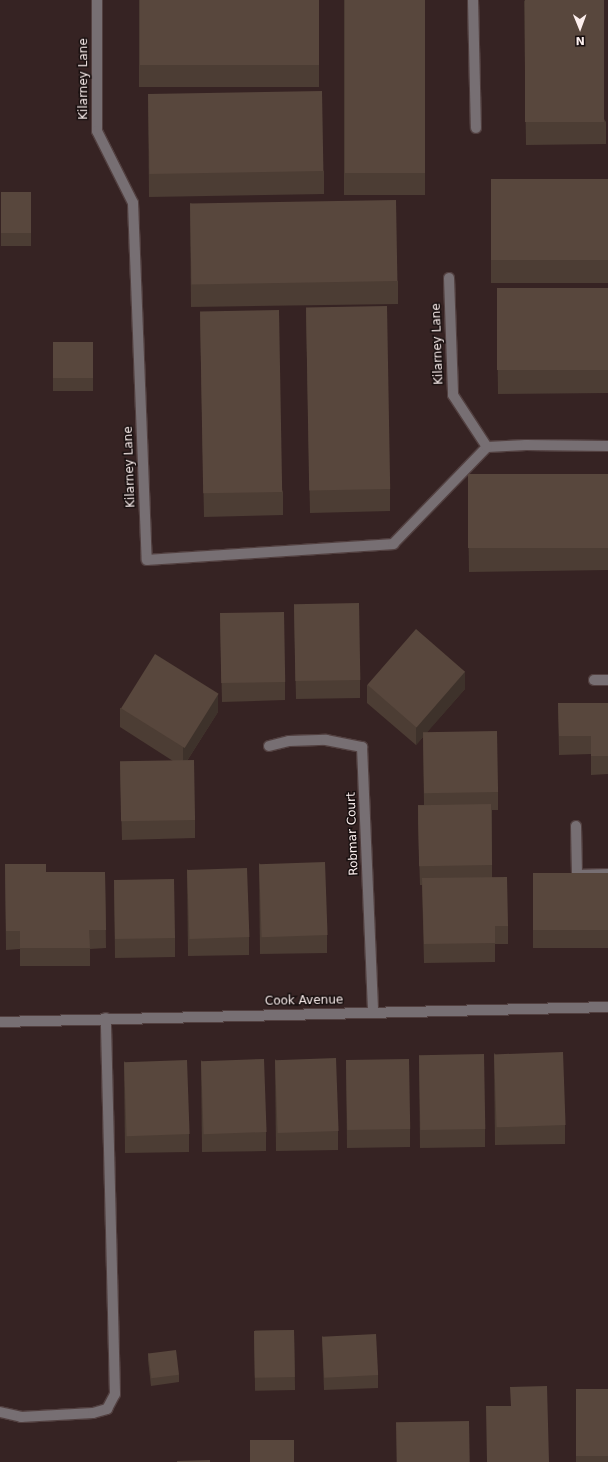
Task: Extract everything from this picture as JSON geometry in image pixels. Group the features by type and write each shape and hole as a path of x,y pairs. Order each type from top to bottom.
{"street":[{"name":"Kilarney Lane","path":"98,0 97,131 133,203 146,560 393,544 487,447 453,395 449,278"},
{"path":"473,0 476,128"},
{"path":"487,447 526,445 608,446"},
{"path":"594,680 608,680"},
{"name":"Robmar Court","path":"270,746 289,742 326,740 362,747 373,1012"},
{"path":"576,826 577,875 608,874"},
{"name":"Cook Avenue","path":"0,1022 106,1018 608,1007"},
{"path":"0,1412 21,1417 93,1413 107,1409 115,1394 106,1018"}],"building":[{"path":"140,0 319,0 319,65 140,65"},
{"path":"345,0 425,0 425,173 345,173"},
{"path":"525,0 604,0 604,122 525,122"},
{"path":"322,91 323,171 149,174 148,94"},
{"path":"491,179 608,179 608,260 491,260"},
{"path":"1,192 31,192 31,233 1,233"},
{"path":"396,200 397,281 191,285 190,204"},
{"path":"497,288 608,288 608,370 497,370"},
{"path":"387,306 390,489 309,490 306,307"},
{"path":"279,310 282,492 203,493 200,311"},
{"path":"53,342 93,342 93,378 53,378"},
{"path":"468,474 608,474 608,548 468,548"},
{"path":"359,603 360,680 295,681 294,604"},
{"path":"284,612 285,682 221,683 220,613"},
{"path":"416,629 465,672 417,727 367,685"},
{"path":"155,654 219,694 185,748 121,708"},
{"path":"558,703 608,703 608,756 591,756 591,736 559,736"},
{"path":"497,731 498,792 424,793 423,732"},
{"path":"194,760 195,820 121,821 120,761"},
{"path":"491,804 492,865 419,866 418,805"},
{"path":"325,862 328,935 262,937 259,864"},
{"path":"5,864 46,864 46,872 105,872 106,930 89,930 90,948 20,948 20,931 6,931"},
{"path":"247,868 249,937 189,939 187,870"},
{"path":"533,873 608,873 608,930 533,930"},
{"path":"507,877 508,926 495,926 495,943 424,944 422,878"},
{"path":"174,879 175,938 115,939 114,880"},
{"path":"563,1052 566,1125 497,1127 494,1054"},
{"path":"484,1054 485,1129 420,1130 419,1055"},
{"path":"336,1058 339,1131 278,1133 275,1060"},
{"path":"264,1059 267,1132 204,1134 201,1061"},
{"path":"409,1059 410,1129 347,1130 346,1060"},
{"path":"187,1060 190,1134 127,1136 124,1062"},
{"path":"294,1330 295,1377 255,1378 254,1331"},
{"path":"376,1334 378,1375 324,1378 322,1337"},
{"path":"176,1350 179,1375 151,1378 148,1353"},
{"path":"547,1386 549,1462 487,1462 486,1406 511,1406 510,1387"},
{"path":"576,1389 608,1389 608,1456 576,1456"},
{"path":"469,1421 470,1462 397,1462 396,1422"},
{"path":"250,1440 294,1440 294,1462 250,1462"},
{"path":"210,1460 210,1462 177,1462 177,1461"}]}
